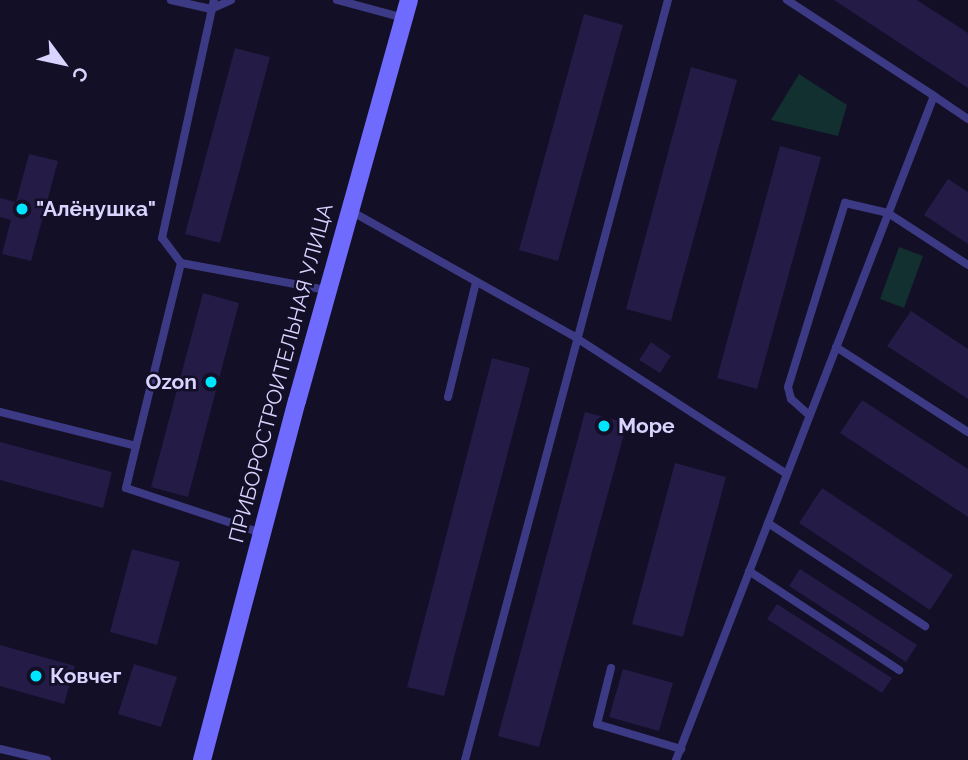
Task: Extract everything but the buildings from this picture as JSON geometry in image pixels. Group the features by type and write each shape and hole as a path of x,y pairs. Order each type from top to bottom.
{"main road":[{"name":"ПРИБОРОСТРОИТЕЛЬНАЯ УЛИЦА","path":"202,760 327,289 409,0"}],"lane":[{"path":"171,0 212,5 231,0"},
{"path":"337,0 404,18"},
{"path":"465,760 575,338 668,0"},
{"path":"788,0 968,119"},
{"path":"212,5 162,238 181,263 327,289"},
{"path":"676,760 934,96"},
{"path":"809,415 791,399 788,387 845,203 887,213 968,265"},
{"path":"349,210 575,338 787,474"},
{"path":"181,263 126,488 261,533"},
{"path":"448,397 476,282"},
{"path":"836,347 968,432"},
{"path":"0,412 136,446"},
{"path":"768,523 925,626"},
{"path":"749,571 899,670"},
{"path":"611,668 597,724 681,749"},
{"path":"0,749 47,760"}],"green space":[{"path":"799,74 847,105 838,136 771,120"},
{"path":"899,247 923,256 904,308 880,299"}],"place":[{"name":"\"Алёнушка\"","path":"22,209"},
{"name":"Ozon","path":"211,382"},
{"name":"Море","path":"604,426"},
{"name":"Ковчег","path":"36,676"}]}
